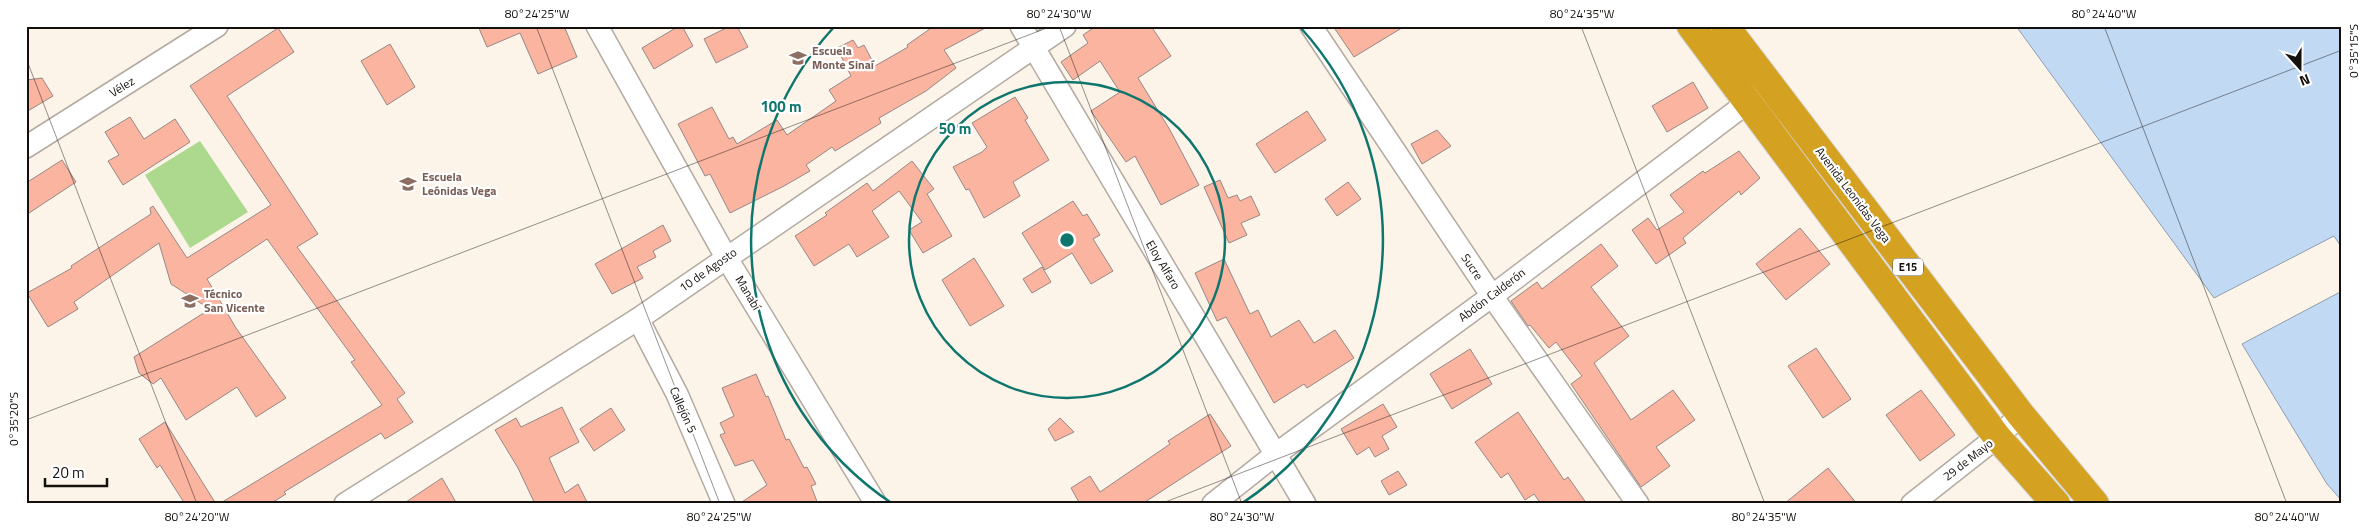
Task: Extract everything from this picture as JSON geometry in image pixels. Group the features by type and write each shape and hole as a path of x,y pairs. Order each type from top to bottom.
{"highway":[{"name":"E15","path":"1691,26 1997,437 2056,504"},
{"name":"Avenida Leonidas Vega","path":"1725,26 2021,415 2095,504"}],"street":[{"name":"Vélez","path":"26,147 218,26"},
{"name":"Manabí","path":"597,26 726,257 876,504"},
{"name":"Eloy Alfaro","path":"1021,26 1305,504"},
{"name":"10 de Agosto","path":"356,501 638,319 1065,26"},
{"name":"Sucre","path":"1311,26 1492,296 1638,504"},
{"name":"Abdón Calderón","path":"1213,504 1276,454 1492,296 1770,86"},
{"name":"Callejón 5","path":"638,319 677,394 724,504"},
{"name":"29 de Mayo","path":"1912,504 1997,437 2021,415"}],"green space":[{"path":"200,141 248,212 190,248 145,175"}],"water":[{"path":"2016,26 2342,26 2342,248 2334,236 2214,298"},
{"path":"2342,291 2342,501 2327,484 2242,344"}],"building":[{"path":"478,26 564,26 577,57 538,74 520,33 487,47"},
{"path":"682,26 693,46 654,69 642,48"},
{"path":"730,26 737,26 748,47 716,63 704,39"},
{"path":"934,26 989,26 944,50 956,68 926,91 879,118 881,123 835,151 832,147 806,165 810,171 730,213 710,174 705,176 678,124 712,107 729,139 733,137 737,144 777,120 787,135 836,101 829,90 851,76 837,48 853,40 858,48 864,45 875,66 908,47 907,45"},
{"path":"1096,26 1151,26 1171,56 1138,78 1170,130 1199,185 1161,205 1135,156 1126,162 1091,111 1120,92 1100,61 1073,80 1061,62 1088,43 1083,35"},
{"path":"1333,26 1405,26 1354,57"},
{"path":"278,28 294,52 227,96 318,234 297,247 405,393 397,399 413,422 385,439 381,433 284,492 286,494 270,504 219,504 382,405 351,362 355,360 267,239 207,279 236,328 286,398 256,417 237,387 186,420 161,378 153,384 139,373 134,357 210,309 171,284 159,243 74,302 78,309 48,327 27,293 72,268 71,266 151,214 150,208 153,206 187,258 271,205 190,86"},
{"path":"390,44 415,87 387,105 361,61"},
{"path":"42,78 53,96 26,112 26,80"},
{"path":"1693,82 1708,108 1667,132 1652,106"},
{"path":"1015,97 1028,118 1025,120 1049,160 1013,182 1020,196 984,218 969,189 966,190 953,167 982,152 987,147 972,123"},
{"path":"1307,111 1326,140 1275,173 1256,144"},
{"path":"130,117 144,139 175,119 190,142 123,185 108,161 119,155 105,132"},
{"path":"1437,130 1451,146 1422,164 1411,144"},
{"path":"1739,151 1760,178 1741,195 1739,191 1683,238 1686,243 1656,264 1632,230 1648,218 1657,230 1684,212 1670,195 1703,171 1705,173"},
{"path":"62,160 76,182 26,215 26,183"},
{"path":"912,161 934,189 927,194 952,236 923,253 909,230 922,222 899,191 872,211 889,237 857,257 849,244 814,266 795,236 827,215 825,213 867,183 873,191"},
{"path":"1220,180 1228,198 1237,195 1240,201 1251,196 1260,215 1241,223 1247,235 1229,243 1204,187"},
{"path":"1348,182 1361,199 1337,216 1325,199"},
{"path":"1073,201 1083,216 1087,214 1100,235 1093,239 1113,271 1091,284 1072,253 1045,270 1022,233"},
{"path":"663,225 671,241 653,251 656,257 637,267 643,278 612,294 595,264"},
{"path":"1800,228 1830,264 1786,300 1756,264"},
{"path":"1601,244 1618,266 1591,287 1629,336 1594,363 1631,420 1673,390 1695,420 1656,447 1670,466 1641,487 1571,384 1582,376 1556,342 1549,348 1530,325 1528,326 1511,301 1537,282 1542,289"},
{"path":"974,258 1004,306 970,326 942,280"},
{"path":"1224,259 1250,314 1258,310 1271,337 1299,320 1314,343 1335,330 1354,358 1307,388 1304,384 1274,403 1226,317 1217,321 1195,273"},
{"path":"1042,267 1051,282 1032,293 1023,279"},
{"path":"1816,348 1851,399 1823,418 1788,366"},
{"path":"1470,349 1492,384 1452,409 1430,374"},
{"path":"756,374 766,397 768,396 786,440 789,439 804,468 807,467 816,484 811,486 818,504 739,504 767,485 753,460 735,466 720,435 725,433 720,423 734,416 722,388"},
{"path":"1921,390 1955,435 1920,461 1886,415"},
{"path":"1383,404 1397,427 1382,436 1389,449 1375,457 1369,447 1357,455 1341,429"},
{"path":"562,407 579,442 549,458 565,493 578,484 588,504 535,504 518,468 495,430 516,418 521,427"},
{"path":"611,408 625,430 594,451 580,429"},
{"path":"1518,412 1564,480 1568,477 1587,504 1541,504 1534,494 1525,500 1508,473 1501,478 1475,442"},
{"path":"1210,414 1231,446 1142,504 1080,504 1071,488 1090,476 1100,492 1170,444 1168,441"},
{"path":"1060,418 1074,432 1055,441 1048,429"},
{"path":"165,422 216,504 185,504 160,465 157,468 139,439"},
{"path":"1828,468 1857,504 1784,504"},
{"path":"1398,471 1407,485 1389,495 1381,481"},
{"path":"442,478 457,504 403,504"}],"place":[{"name":"Escuela Monte Sinaí","path":"798,58"},
{"name":"Escuela Leónidas Vega","path":"408,184"},
{"name":"Técnico San Vicente","path":"190,301"}]}
